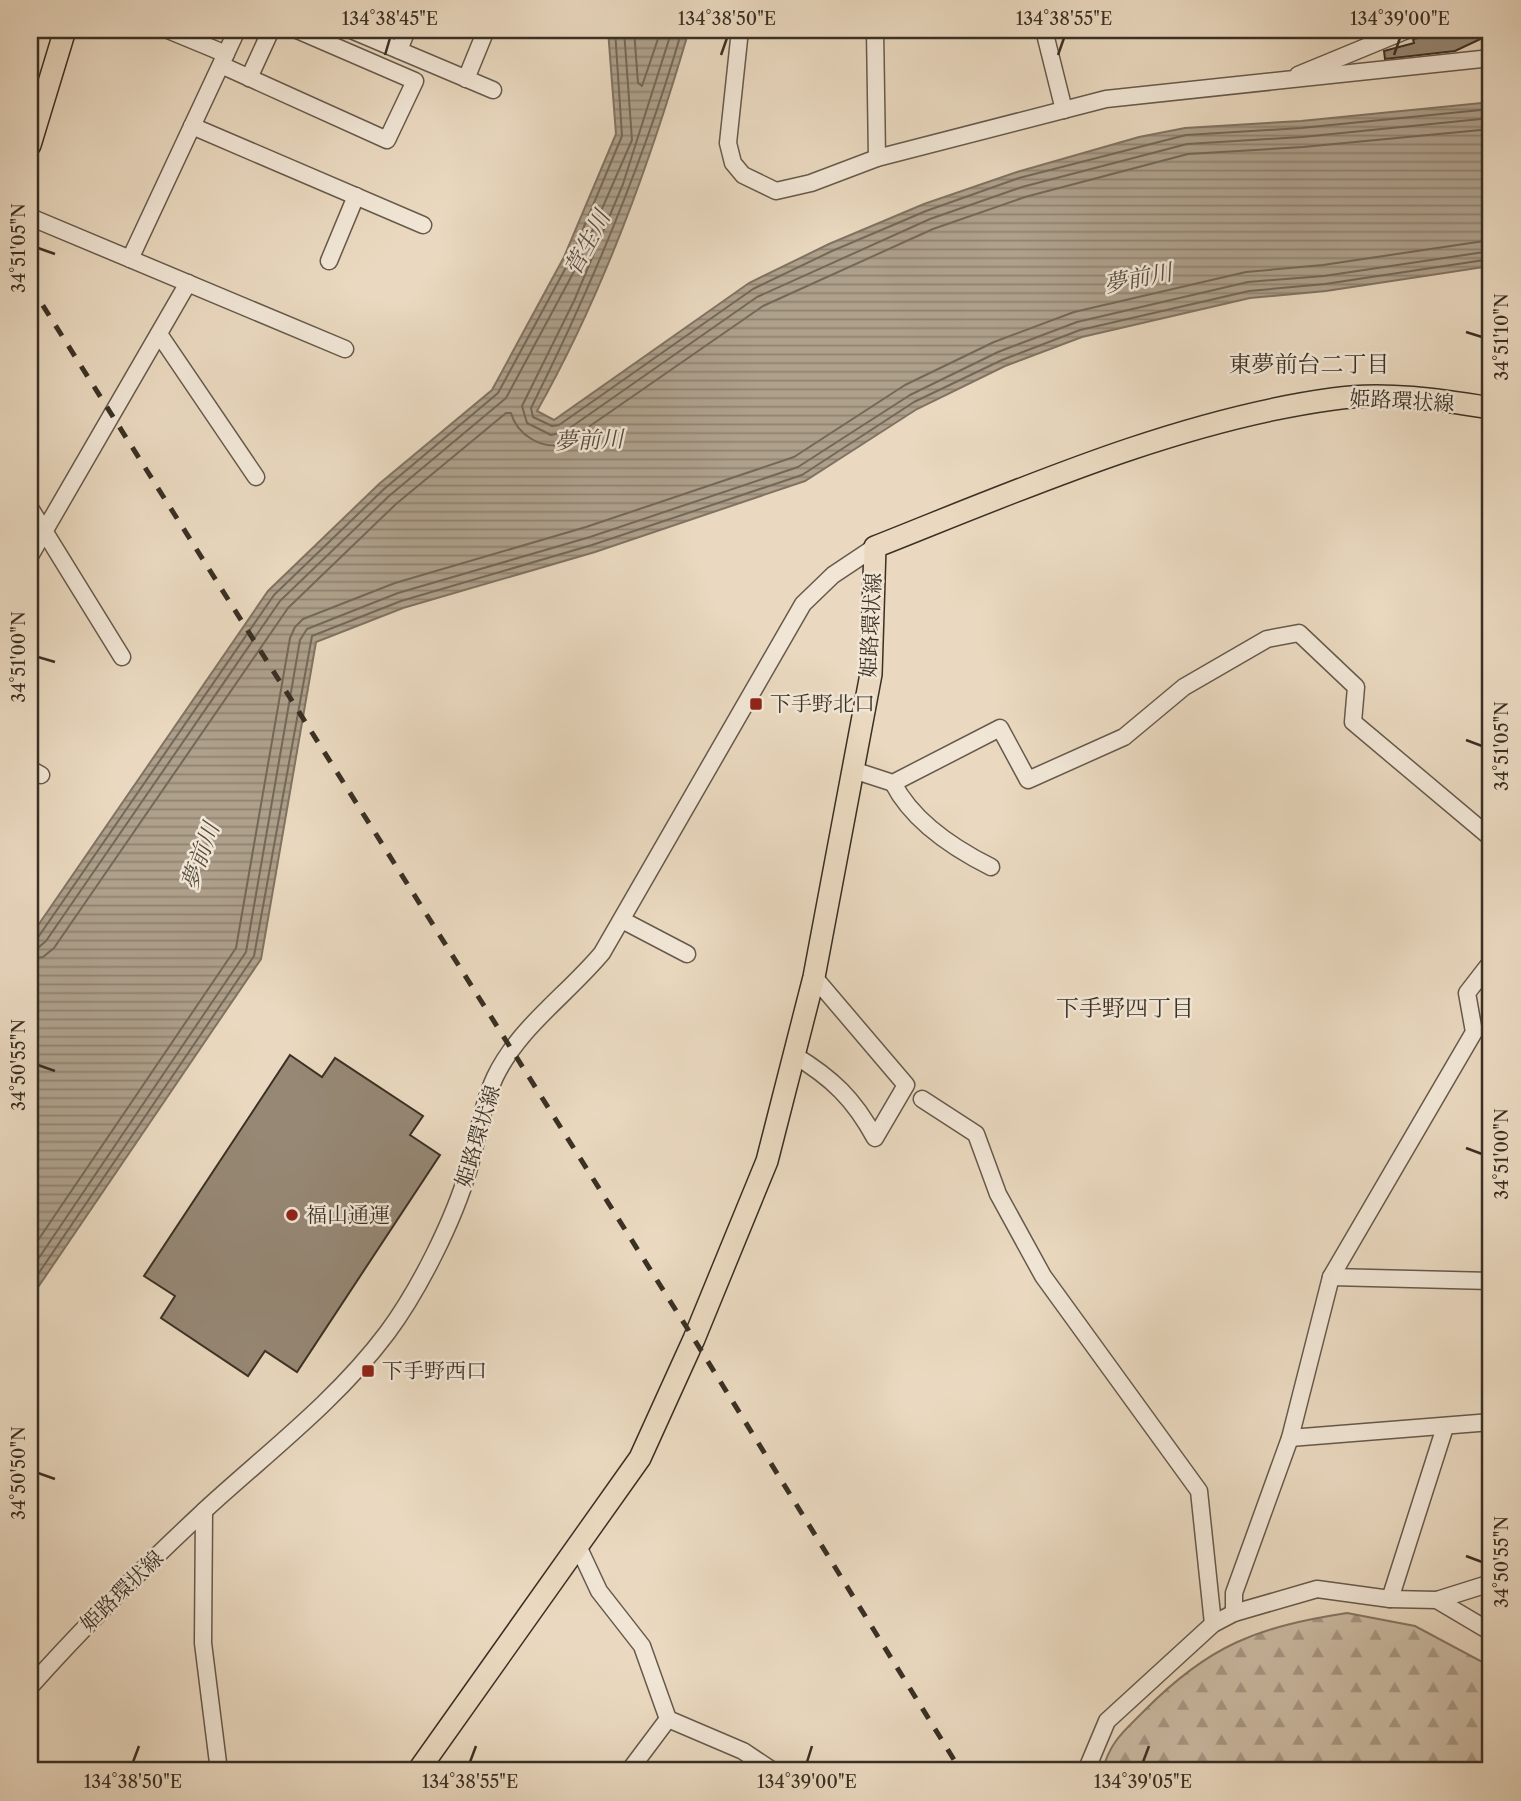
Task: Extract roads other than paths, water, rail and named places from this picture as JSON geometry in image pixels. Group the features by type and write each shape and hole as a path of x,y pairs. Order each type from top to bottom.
{"main road":[{"path":"30,145 65,30"},
{"name":"姫路環状線","path":"418,1771 640,1458 694,1339 767,1161 814,977 871,674 875,547 1020,490 1198,428 1284,408 1335,398 1382,397 1491,408"}],"street":[{"path":"168,30 223,60 387,140 415,81 297,30"},
{"path":"130,259 237,30"},
{"path":"248,78 271,30"},
{"path":"351,30 493,90"},
{"path":"399,50 407,30"},
{"path":"466,79 486,30"},
{"path":"740,30 728,143 733,163 743,175 776,191 811,183 877,158 1106,99 1491,58"},
{"path":"876,30 877,158"},
{"path":"1044,30 1064,110"},
{"path":"1279,82 1408,30"},
{"path":"192,126 423,225"},
{"path":"329,261 355,196"},
{"path":"30,217 345,349"},
{"path":"30,556 188,283"},
{"path":"159,334 256,477"},
{"path":"30,508 122,657"},
{"name":"姫路環状線","path":"30,1687 71,1641 204,1511 345,1383 389,1331 446,1227 461,1193 485,1107 500,1068 529,1027 586,972 622,920 803,604 833,575 875,547"},
{"path":"853,770 893,783 1000,728 1028,780 1124,737 1184,687 1268,639 1299,633 1356,687 1353,722 1491,838"},
{"path":"893,783 901,799 930,827 958,850 991,867"},
{"path":"622,920 687,954"},
{"path":"1234,1613 1234,1593 1290,1438 1331,1277 1474,1032 1467,993 1491,962"},
{"path":"794,1055 830,1077 864,1119 875,1138 906,1085 814,977"},
{"path":"1474,1032 1491,1035"},
{"path":"922,1099 976,1134 998,1194 1043,1276 1199,1490 1213,1623"},
{"path":"1331,1277 1491,1281"},
{"path":"1290,1438 1491,1422"},
{"path":"1390,1599 1445,1427"},
{"path":"204,1511 203,1643 219,1771"},
{"path":"577,1544 600,1591 642,1646 668,1719 743,1751 774,1771"},
{"path":"1086,1771 1107,1721 1213,1623 1234,1613 1317,1589 1390,1599 1437,1600 1491,1583"},
{"path":"1437,1600 1491,1632"},
{"path":"629,1771 668,1719"}],"water":[{"path":"608,30 689,30 659,128 624,225 584,320 537,411 554,420 749,283 829,244 924,204 1017,172 1139,137 1185,128 1301,121 1491,102 1491,266 1326,291 1250,298 1082,337 1005,366 917,409 805,481 595,552 403,608 316,642 261,959 30,1299 30,937 268,591 379,484 492,390 564,257 616,134"}],"railway":[{"path":"30,285 694,1339 961,1771"}],"place":[{"name":"下手野北口","path":"756,704"},
{"name":"福山通運","path":"292,1215"},
{"name":"下手野西口","path":"368,1371"}],"district":[{"name":"東夢前台二丁目","path":"1309,364"},
{"name":"下手野四丁目","path":"1125,1008"}],"water label":[{"name":"菅生川","path":"587,243"},
{"name":"夢前川","path":"1138,278"},
{"name":"夢前川","path":"589,440"},
{"name":"夢前川","path":"200,856"}]}
